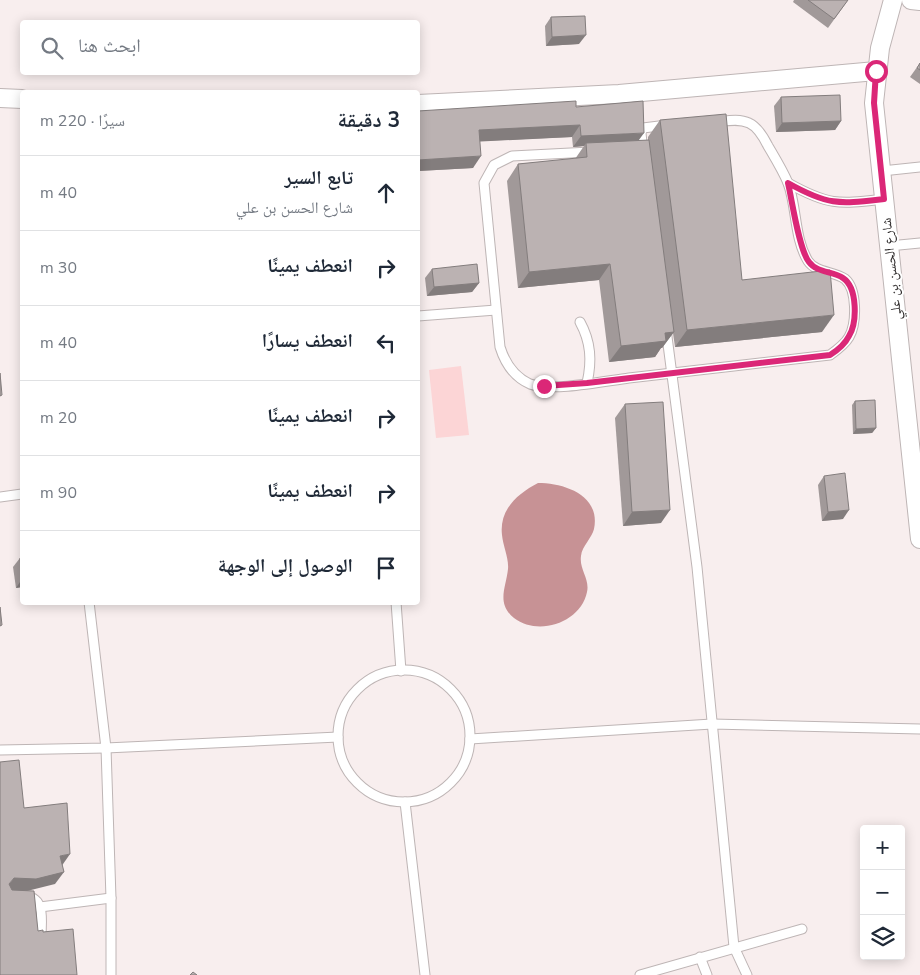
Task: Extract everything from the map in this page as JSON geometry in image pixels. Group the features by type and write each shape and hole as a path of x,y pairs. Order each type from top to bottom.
{"street":[{"name":"شارع الحسن بن علي","path":"893,0 876,71 874,103 920,539"},
{"path":"911,0 920,2"},
{"path":"420,104 619,94 876,71"},
{"path":"0,98 20,100"}],"lane":[{"path":"596,152 512,156 494,165 488,173 483,192 496,310 504,359 520,378 531,384 544,386 587,383 830,355 838,350 849,337 853,328 854,305 849,284 843,277 818,269 808,262 803,249 788,183 759,131 750,123 739,120 703,122"},
{"path":"640,153 643,128 676,124"},
{"path":"882,171 920,167"},
{"path":"788,183 815,198 844,204 884,199"},
{"path":"889,246 920,243"},
{"path":"420,316 496,310"},
{"path":"664,315 697,567 734,947 747,975"},
{"path":"580,322 586,332 591,356 587,383"},
{"path":"0,497 20,494"},
{"path":"89,605 106,748 111,898 111,975"},
{"path":"396,605 401,670"},
{"path":"401,670 423,673 442,682 458,698 468,717 470,738 465,763 451,783 430,797 405,802 385,799 372,793 351,776 342,758 338,737 340,717 349,699 364,684 381,674 401,670"},
{"path":"470,738 712,724 920,729"},
{"path":"0,750 106,748 338,737"},
{"path":"405,802 425,975"},
{"path":"14,897 29,896 38,902 42,937"},
{"path":"40,907 111,898"},
{"path":"640,975 802,929"},
{"path":"700,957 707,975"}],"shaded area":[{"path":"461,366 469,435 436,438 429,370"},
{"path":"538,483 559,485 578,493 592,507 595,517 593,532 581,556 588,587 583,603 568,618 547,626 524,624 508,612 504,601 508,565 502,535 503,518 511,504 523,492"}],"building":[{"path":"808,0 848,0 834,19"},
{"path":"585,16 586,35 552,37 551,17"},
{"path":"840,95 841,121 782,123 781,97"},
{"path":"576,101 576,107 643,101 644,133 581,136 580,125 479,130 481,156 420,160 420,111"},
{"path":"726,114 742,280 830,270 834,315 687,330 660,120"},
{"path":"649,140 674,332 665,333 666,341 621,346 610,264 529,272 518,164 587,157 586,143"},
{"path":"477,264 479,283 434,287 432,269"},
{"path":"0,373 2,395 0,396"},
{"path":"875,400 876,428 856,429 855,401"},
{"path":"663,402 670,510 632,512 625,404"},
{"path":"845,473 849,510 828,512 824,476"},
{"path":"0,607 2,625 0,626"},
{"path":"19,760 24,808 67,803 70,854 60,856 64,872 36,879 14,878 9,884 12,890 34,891 38,931 73,929 77,975 0,975 0,762"}],"route":[{"path":"544,386 587,383 830,355 838,350 849,337 853,328 854,305 852,293 849,284 843,277 818,269 808,262 803,249 788,183 815,198 844,204 884,199 874,103 876,71"}]}
